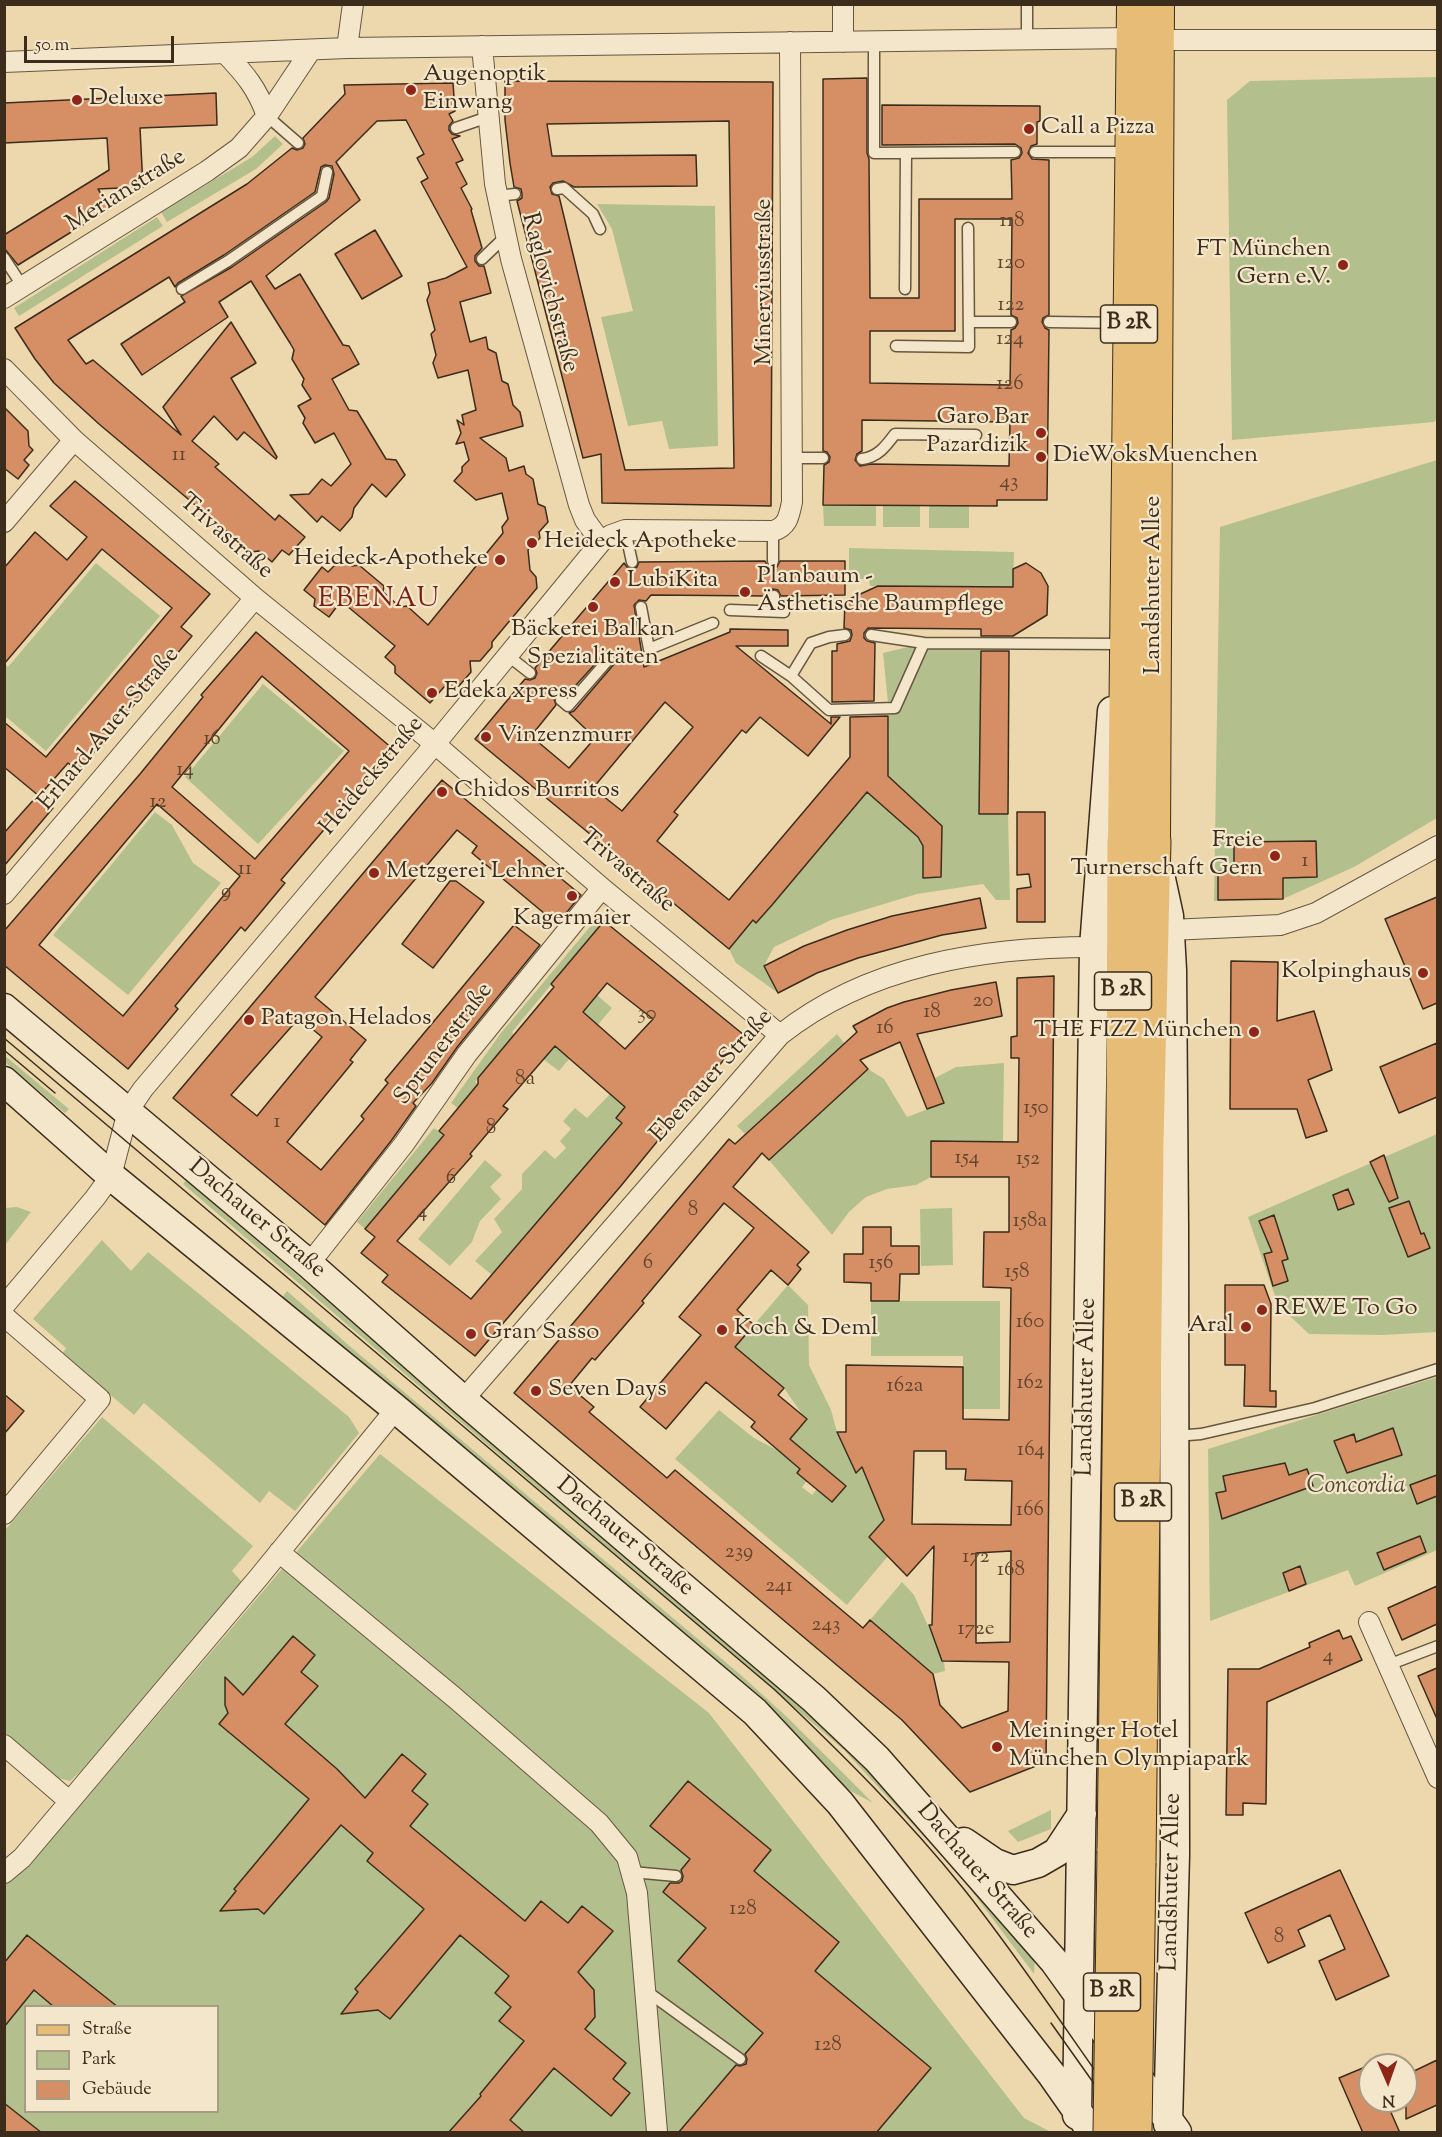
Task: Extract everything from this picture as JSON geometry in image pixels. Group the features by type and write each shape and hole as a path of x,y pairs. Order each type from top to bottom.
{"highway":[{"name":"Landshuter Allee","path":"1110,2133 1126,1857 1147,1140 1139,841"},
{"name":"Landshuter Allee","path":"1126,1857 1135,2133"}],"main road":[{"name":"Landshuter Allee","path":"1133,4 1145,39 1139,841"},
{"name":"Landshuter Allee","path":"1158,4 1145,39 1131,152 1125,644 1139,841 1170,930 1173,982 1175,1855 1171,2129"},
{"name":"Landshuter Allee","path":"1082,2125 1079,1997 1094,947 1115,678 1125,644"},
{"name":"Dachauer Straße","path":"4,1008 309,1264 463,1400 814,1699 877,1759 1054,1961 1171,2129"},
{"name":"Dachauer Straße","path":"4,1081 111,1176 396,1409 755,1712 840,1803 1045,2065 1082,2125"},
{"path":"933,1821 995,1863 1013,1870 1038,1863 1057,1852 1082,1814"},
{"path":"1082,2125 1171,2129"}],"street":[{"path":"347,48 353,4"},
{"path":"843,4 843,42"},
{"path":"4,62 347,48 1027,39 1437,40"},
{"name":"Minerviusstraße","path":"781,526 792,502 790,42"},
{"name":"Raglovichstraße","path":"482,46 488,117 506,195 506,236 579,505 588,525 601,542"},
{"name":"Merianstraße","path":"4,298 207,171 239,148 267,116 311,50"},
{"path":"225,53 244,73 260,96 267,116"},
{"name":"Trivastraße","path":"4,369 74,440 255,598 345,669 602,888 780,1035"},
{"path":"4,522 74,440"},
{"name":"Heideckstraße","path":"128,1111 143,1089 435,744 601,542 611,534 625,530 781,526"},
{"name":"Erhard-Auer-Straße","path":"4,894 255,598"},
{"path":"1170,930 1280,925 1316,913 1437,846"},
{"name":"Sprunerstraße","path":"309,1264 404,1144 467,1054 602,888"},
{"name":"Ebenauer Straße","path":"463,1400 780,1035 802,1018 834,999 891,975 947,961 1004,950 1094,947"},
{"path":"4,1306 111,1176 128,1111"},
{"path":"4,1316 100,1399 4,1514"},
{"path":"4,1873 22,1858 396,1409"},
{"path":"279,1552 455,1698 599,1823 627,1857 638,1893 657,2133"},
{"path":"1370,1622 1437,1778"},
{"path":"4,1745 69,1801"}],"lane":[{"path":"1027,4 1027,39"},
{"path":"874,41 874,153 1015,152"},
{"path":"267,116 298,143"},
{"path":"456,128 488,117"},
{"path":"1035,152 1131,152"},
{"path":"905,290 906,153"},
{"path":"182,289 228,261 322,196 327,172"},
{"path":"557,189 564,188 592,214 600,229"},
{"path":"896,346 969,347 968,228"},
{"path":"482,259 506,236"},
{"path":"4,258 23,287"},
{"path":"970,322 1011,322"},
{"path":"1049,322 1129,323"},
{"path":"862,459 882,451 895,434 976,435"},
{"path":"792,458 823,458"},
{"path":"773,561 781,526"},
{"path":"625,530 632,562"},
{"path":"730,610 779,611 774,596"},
{"path":"640,607 649,649 713,623"},
{"path":"791,676 811,643 844,635"},
{"path":"871,635 924,643 1125,644"},
{"path":"761,656 791,676 829,710 895,708 924,643"},
{"path":"507,655 530,674"},
{"path":"561,700 568,706 609,659"},
{"path":"1175,1436 1200,1434 1315,1408 1437,1369"},
{"path":"1389,1665 1437,1646"},
{"path":"632,1872 676,1876"},
{"path":"645,1990 740,2060"}],"green space":[{"name":"FT München Gern e.V.","path":"1437,77 1437,419 1434,422 1232,440 1227,100 1250,81"},
{"path":"275,136 283,144 256,169 167,222 161,212 252,157"},
{"path":"597,204 715,206 718,446 669,449 662,421 628,426 601,317 633,311 612,229"},
{"path":"157,217 163,226 19,316 14,308"},
{"path":"1437,460 1437,818 1354,867 1283,899 1214,901 1220,527"},
{"path":"823,505 876,505 876,526 824,526"},
{"path":"883,505 920,506 920,527 883,527"},
{"path":"929,506 969,506 969,528 929,528"},
{"path":"849,548 1014,552 1013,587 870,586 869,579 849,579"},
{"path":"96,563 160,616 46,751 5,716 5,664 8,667"},
{"path":"924,643 981,647 979,814 1008,814 1010,900 996,900 983,884 917,894 831,920 774,947 764,966 778,993 736,963 729,949 753,920 756,923 772,905 888,768 889,713 883,653"},
{"path":"263,684 344,751 258,844 185,777"},
{"path":"155,812 172,825 193,863 221,883 128,995 53,935"},
{"path":"599,916 604,921 512,1032 514,1035 475,1082 478,1084 458,1108 451,1103 501,1033"},
{"path":"597,995 612,1008 559,1071 543,1059"},
{"path":"837,1034 844,1043 745,1134 737,1126"},
{"path":"4,1055 69,1109 65,1113 5,1062"},
{"path":"1004,1063 1003,1142 931,1141 931,1177 916,1185 887,1189 866,1197 849,1212 832,1235 769,1160 868,1069 884,1079 907,1117 944,1103 935,1078 956,1067"},
{"path":"610,1094 627,1106 616,1118 622,1123 492,1275 475,1261 502,1232 494,1219 522,1189 522,1174 545,1150 555,1159 566,1148 560,1141 571,1129 563,1121 575,1108 587,1118"},
{"path":"434,1128 444,1135 365,1229 357,1222"},
{"path":"1437,1134 1437,1332 1383,1335 1309,1334 1278,1305 1248,1217"},
{"path":"485,1160 502,1175 490,1187 501,1199 480,1221 472,1242 450,1266 418,1239"},
{"path":"186,1180 850,1747 1035,1959 1034,1974 962,1878 844,1750 183,1184"},
{"path":"17,1207 31,1212 5,1245 5,1208"},
{"path":"952,1208 953,1265 921,1266 920,1209"},
{"path":"102,1240 131,1271 148,1252 349,1417 359,1433 295,1511 269,1491 260,1503 144,1403 134,1415 62,1354 66,1348 33,1319"},
{"path":"788,1285 808,1305 809,1365 831,1410 845,1450 862,1468 884,1520 869,1537 888,1556 847,1605 675,1459 719,1410 754,1438 779,1451 806,1420 784,1388 735,1347","holes":["811,1457 845,1486 831,1502 817,1489 812,1495 802,1487 807,1481 797,1473"]},
{"path":"287,1291 742,1676 787,1717 873,1803 845,1788 724,1667 353,1355 295,1316 280,1300"},
{"path":"871,1301 1000,1301 1000,1409 963,1409 963,1356 871,1356"},
{"name":"Concordia","path":"1437,1377 1437,1550 1355,1586 1348,1570 1210,1621 1208,1449"},
{"path":"102,1417 253,1546 232,1571 242,1582 70,1781 58,1778 5,1733 5,1530"},
{"path":"380,1454 709,1713 1024,2118 1051,2132 5,2132 4,1872 8,1872 74,1813"},
{"path":"902,1582 914,1595 944,1661 945,1671 933,1674 870,1620"},
{"path":"1051,1810 1051,1829 1018,1842 1008,1831"}],"building":[{"path":"867,78 870,298 919,298 919,199 1012,199 1011,160 1019,158 1022,153 1021,148 1015,144 882,145 882,105 1040,106 1037,144 1031,146 1028,153 1032,159 1049,160 1049,315 1043,318 1042,322 1049,330 1047,500 997,500 997,506 823,505 824,465 829,462 830,457 827,452 823,451 823,79","holes":["955,219 1012,219 1011,315 1017,318 1018,323 1011,330 1010,385 870,383 870,331 955,331","862,420 1010,422 1009,466 871,464 860,466 855,460 857,454 862,451"]},
{"path":"505,81 773,82 771,506 602,503 601,454 583,458 517,201 522,198 522,194 521,189 514,187 505,120","holes":["729,121 734,468 625,470 559,196 552,194 550,187 553,183 563,181 574,187 697,186 696,155 552,156 547,124"]},
{"path":"453,83 455,111 449,114 453,121 449,130 452,134 460,136 452,139 463,160 456,163 467,184 461,188 472,209 482,248 475,256 475,261 479,266 484,266 491,293 460,302 470,342 486,337 488,349 496,353 502,381 508,384 513,405 520,412 523,426 480,438 506,458 509,471 524,466 526,474 533,479 538,504 545,507 548,522 539,532 540,538 528,550 530,570 536,577 537,588 492,642 492,647 480,661 470,661 471,672 459,686 444,687 430,703 395,673 395,666 385,657 395,646 341,601 329,617 314,606 315,599 304,590 322,567 328,572 342,558 352,566 359,565 384,586 383,592 400,607 407,606 428,625 503,533 502,527 508,519 502,493 476,500 454,481 469,460 464,442 456,444 461,433 457,420 464,425 462,415 476,410 468,370 438,378 433,363 436,355 431,334 435,330 427,300 430,293 428,283 446,278 467,267 421,182 428,178 417,158 424,154 406,120 377,121 336,162 360,200 266,276 275,289 300,274 343,345 349,346 359,364 332,379 349,410 357,411 386,459 396,460 405,475 386,497 372,484 354,508 352,517 340,531 322,516 317,522 290,495 309,494 322,479 331,486 351,464 334,433 315,443 303,423 305,418 298,406 311,399 302,385 304,379 292,359 294,350 251,281 219,302 228,317 142,375 121,344 185,302 181,296 232,267 326,202 334,174 332,166 321,167 315,192 224,255 175,287 169,277 68,340 86,364 93,360 181,435 163,407 231,322 256,363 231,378 277,457 276,459 244,432 237,440 214,416 192,441 219,464 215,467 275,520 279,515 305,537 289,555 282,550 272,562 259,551 251,552 99,424 54,383 15,328 247,184 292,148 297,150 303,148 305,144 303,138 345,94 344,85"},
{"path":"216,93 217,125 140,128 143,187 98,189 110,208 18,265 4,248 4,235 109,170 107,138 4,143 4,103"},
{"path":"375,230 402,276 362,299 335,254"},
{"path":"4,407 28,431 29,446 33,450 24,460 29,465 18,479 4,468"},
{"path":"75,481 210,594 181,627 192,636 78,771 68,763 39,796 4,767 4,722 46,757 172,608 102,549 4,664 4,568 35,532 67,560 87,537 50,506"},
{"path":"765,561 772,568 777,567 780,561 845,561 845,595 781,596 778,590 773,589 768,592 767,596 651,595 646,601 639,600 634,605 644,667 730,632 730,629 788,630 788,646 736,646 831,724 831,717 840,717 808,756 760,717 746,733 742,730 674,812 678,815 657,841 729,900 850,757 850,717 888,716 888,776 942,826 941,877 923,878 923,846 918,837 867,792 772,905 756,923 753,920 729,949 475,739 525,679 535,678 537,673 535,668 624,563 633,569 639,562","holes":["606,652 614,654 615,663 574,711 569,713 595,738 569,768 531,736 556,705 554,699 556,695 562,693 567,695","665,702 693,727 622,811 593,788"]},
{"path":"1026,563 1041,573 1048,586 1047,615 1013,636 981,636 981,629 868,628 864,633 864,638 875,643 874,701 832,702 832,651 837,651 837,644 850,641 852,635 851,630 844,628 845,601 878,586 1013,587 1013,569"},
{"path":"256,632 393,749 281,880 285,883 245,931 241,927 175,1006 178,1009 128,1069 4,965 4,931 140,774 203,697 201,695","holes":["262,676 349,751 255,859 172,787","157,804 240,876 123,1016 39,945"]},
{"path":"981,651 1009,651 1008,814 979,814"},
{"path":"442,780 581,895 557,924 472,853 477,846 457,830 315,997 366,1040 350,1060 353,1062 287,1142 321,1170 364,1119 361,1116 388,1083 385,1080 514,925 540,945 458,1046 432,1083 413,1103 416,1106 391,1141 325,1225 173,1098","holes":["299,1018 322,1037 257,1116 231,1095"]},
{"path":"37,796 53,808 4,866 4,833"},
{"path":"1017,812 1045,812 1045,922 1017,922 1017,889 1031,887 1029,874 1017,875"},
{"name":"Freie Turnerschaft Gern","path":"1316,841 1317,877 1283,878 1283,899 1218,900 1218,871 1234,871 1234,842"},
{"path":"450,881 456,881 484,902 433,968 402,944"},
{"name":"Kolpinghaus","path":"1437,897 1437,1003 1423,1009 1385,919"},
{"path":"980,898 986,928 942,935 858,958 817,973 778,993 764,966 804,946 847,930 892,916"},
{"path":"604,921 744,1035 620,1187 475,1356 382,1282 388,1275 361,1253 375,1237 365,1229 444,1135 439,1131 478,1084 478,1078 554,987 551,984","holes":["607,983 653,1019 625,1049 583,1012","555,1046 625,1107 616,1118 622,1123 471,1299 397,1241 472,1156 470,1154 508,1109 503,1106"]},
{"name":"THE FIZZ München","path":"1231,961 1278,962 1277,1021 1314,1011 1332,1070 1308,1080 1327,1131 1306,1138 1297,1109 1230,1109"},
{"path":"1054,976 1046,1762 970,1792 902,1720 514,1393 729,1139 735,1144 857,1032 853,1026 887,1008 904,1002 996,982 1002,1016 917,1034 944,1103 927,1109 900,1042 860,1060 868,1069 769,1160 762,1153 733,1187 809,1252 797,1265 801,1269 788,1285 771,1270 737,1310 754,1325 735,1347 784,1388 778,1395 807,1419 790,1439 846,1486 832,1502 797,1473 800,1469 751,1427 755,1422 706,1382 666,1429 640,1407 701,1335 679,1317 754,1228 724,1203 642,1301 644,1303 595,1360 592,1358 569,1386 594,1407 589,1412 667,1478 675,1470 863,1628 870,1620 933,1674 940,1705 962,1728 1008,1711 1009,1662 942,1661 929,1625 932,1625 934,1546 907,1576 869,1537 884,1520 862,1467 856,1473 837,1432 846,1432 846,1365 963,1367 963,1419 1009,1420 1011,1288 983,1287 984,1232 1009,1232 1009,1177 931,1177 931,1141 1018,1142 1019,1058 1011,1058 1011,1037 1017,1036 1017,978","holes":["914,1451 946,1451 946,1469 966,1469 965,1480 1012,1481 1011,1525 912,1524","1011,1551 1010,1642 976,1643 976,1553"]},
{"path":"1437,1043 1437,1097 1399,1113 1380,1067"},
{"path":"1384,1155 1398,1198 1389,1202 1370,1162"},
{"path":"1348,1189 1354,1204 1338,1210 1333,1195"},
{"path":"1409,1201 1421,1234 1424,1233 1430,1248 1408,1257 1389,1208"},
{"path":"1274,1215 1288,1259 1282,1261 1288,1281 1273,1286 1264,1254 1272,1252 1259,1221"},
{"path":"863,1227 891,1227 891,1246 919,1246 919,1274 900,1274 899,1301 871,1301 871,1283 844,1282 844,1254 863,1254"},
{"path":"1225,1285 1264,1285 1271,1304 1270,1391 1276,1391 1276,1407 1244,1406 1245,1365 1225,1365"},
{"path":"4,1394 24,1411 4,1434"},
{"path":"1393,1428 1402,1455 1347,1473 1334,1441 1354,1434 1356,1442"},
{"path":"1285,1463 1289,1475 1307,1469 1313,1486 1222,1519 1216,1493 1226,1491 1223,1476"},
{"path":"1437,1475 1437,1496 1417,1504 1410,1485"},
{"path":"1420,1536 1426,1552 1384,1570 1377,1553"},
{"path":"1300,1566 1306,1584 1289,1591 1283,1573"},
{"path":"1437,1586 1437,1624 1402,1640 1388,1608"},
{"path":"1339,1630 1343,1639 1351,1636 1362,1660 1267,1702 1266,1804 1243,1803 1243,1815 1226,1815 1228,1669 1259,1669 1310,1647 1309,1643"},
{"path":"293,1636 315,1655 301,1672 318,1686 285,1724 337,1769 365,1798 402,1754 426,1774 412,1791 428,1804 410,1826 525,1921 541,1901 568,1923 582,1906 613,1931 578,1972 594,1990 595,2017 585,2029 626,2063 613,2079 630,2093 611,2116 554,2068 510,2120 525,2133 448,2133 481,2096 480,2094 524,2041 499,2021 511,2007 495,1993 509,1976 460,1935 390,2019 378,2010 341,2014 358,1992 355,1989 424,1909 367,1861 373,1853 341,1825 264,1914 258,1909 220,1911 236,1891 234,1889 309,1799 219,1724 228,1713 225,1705 225,1677 243,1695"},
{"path":"1437,1668 1437,1719 1418,1676"},
{"path":"688,1781 771,1850 754,1871 839,1942 815,1971 931,2068 876,2133 678,2133 736,2065 746,2064 745,2054 763,2033 678,1961 706,1928 663,1892 670,1883 682,1881 681,1870 690,1859 650,1826"},
{"path":"1340,1870 1389,1976 1336,2000 1319,1961 1345,1949 1330,1915 1298,1930 1305,1946 1268,1963 1245,1913"},
{"path":"27,1935 115,2005 52,2005 34,1990 4,2027 4,1963"},
{"path":"1437,2060 1437,2105 1406,2119 1406,2113 1418,2113 1418,2069"},
{"path":"1358,2070 1358,2113 1391,2113 1400,2133 1363,2133 1339,2078"},
{"path":"4,2103 42,2133 4,2133"}],"tram line":[{"path":"4,1038 775,1690 800,1714 896,1811 963,1888 1009,1948 1139,2132"},
{"path":"4,1050 55,1093"},
{"path":"1051,2023 1100,2092"}],"place":[{"name":"Augenoptik Einwang","path":"411,90"},
{"name":"Deluxe","path":"77,100"},
{"name":"Call a Pizza","path":"1029,129"},
{"name":"FT München Gern e.V.","path":"1343,265"},
{"name":"Garo Bar Pazardizik","path":"1041,433"},
{"name":"DieWoksMuenchen","path":"1041,457"},
{"name":"Heideck Apotheke","path":"532,543"},
{"name":"Heideck-Apotheke","path":"500,560"},
{"name":"LubiKita","path":"615,582"},
{"name":"Planbaum - Ästhetische Baumpflege","path":"745,592"},
{"name":"Bäckerei Balkan Spezialitäten","path":"593,607"},
{"name":"Edeka xpress","path":"432,693"},
{"name":"Vinzenzmurr","path":"486,737"},
{"name":"Chidos Burritos","path":"442,792"},
{"name":"Freie Turnerschaft Gern","path":"1275,856"},
{"name":"Metzgerei Lehner","path":"374,873"},
{"name":"Kagermaier","path":"572,896"},
{"name":"Kolpinghaus","path":"1423,973"},
{"name":"Patagon Helados","path":"249,1020"},
{"name":"THE FIZZ München","path":"1254,1032"},
{"name":"REWE To Go","path":"1262,1310"},
{"name":"Aral","path":"1246,1327"},
{"name":"Koch & Deml","path":"722,1330"},
{"name":"Gran Sasso","path":"471,1334"},
{"name":"Seven Days","path":"536,1391"},
{"name":"Meininger Hotel München Olympiapark","path":"997,1747"}],"district":[{"name":"EBENAU","path":"379,601"}]}
